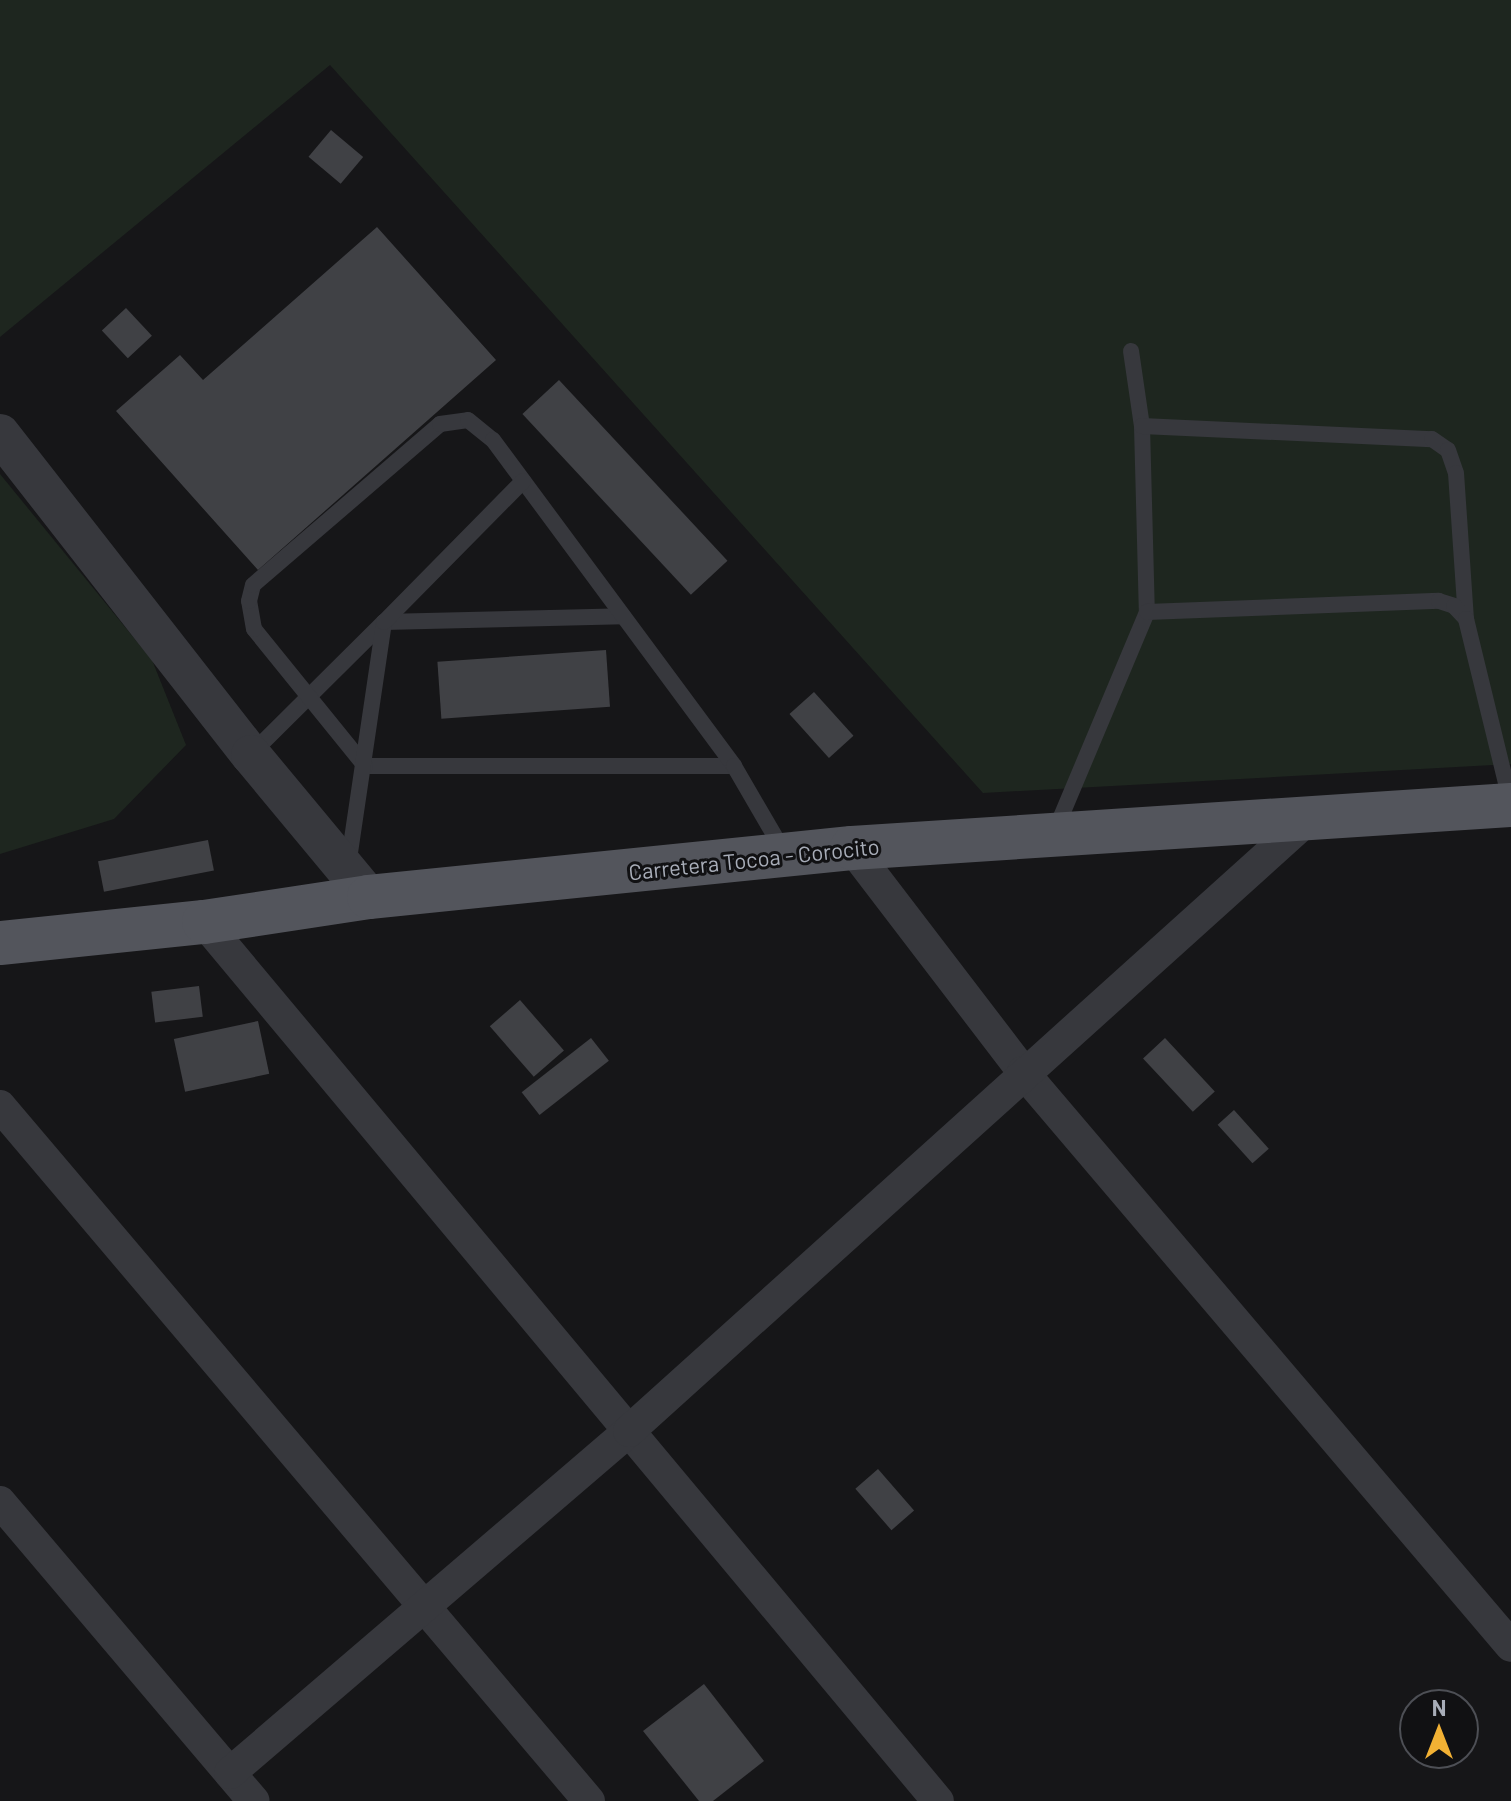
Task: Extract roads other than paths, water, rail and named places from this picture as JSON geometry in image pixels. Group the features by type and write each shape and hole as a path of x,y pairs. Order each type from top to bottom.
{"main road":[{"name":"Carretera Tocoa - Corocito","path":"0,943 204,922 358,884 787,857 852,848 1054,832 1511,804"}],"street":[{"path":"0,434 251,755 358,884"},
{"path":"230,1773 629,1431 1023,1072 1309,818"},
{"path":"852,848 1023,1072 1511,1646"},
{"path":"204,922 938,1801"},
{"path":"0,1106 589,1801"},
{"path":"0,1502 254,1801"}],"lane":[{"path":"1054,832 1147,612 1142,426 1131,351"},
{"path":"734,766 365,766 308,700 254,629 249,601 253,585 440,424 468,420 493,440 734,766 787,857"},
{"path":"1142,426 1432,439 1448,450 1456,473 1466,619 1511,804"},
{"path":"251,755 523,481"},
{"path":"1147,612 1439,601 1454,606 1466,619"},
{"path":"384,622 623,616"},
{"path":"358,884 365,766 384,622"}]}
